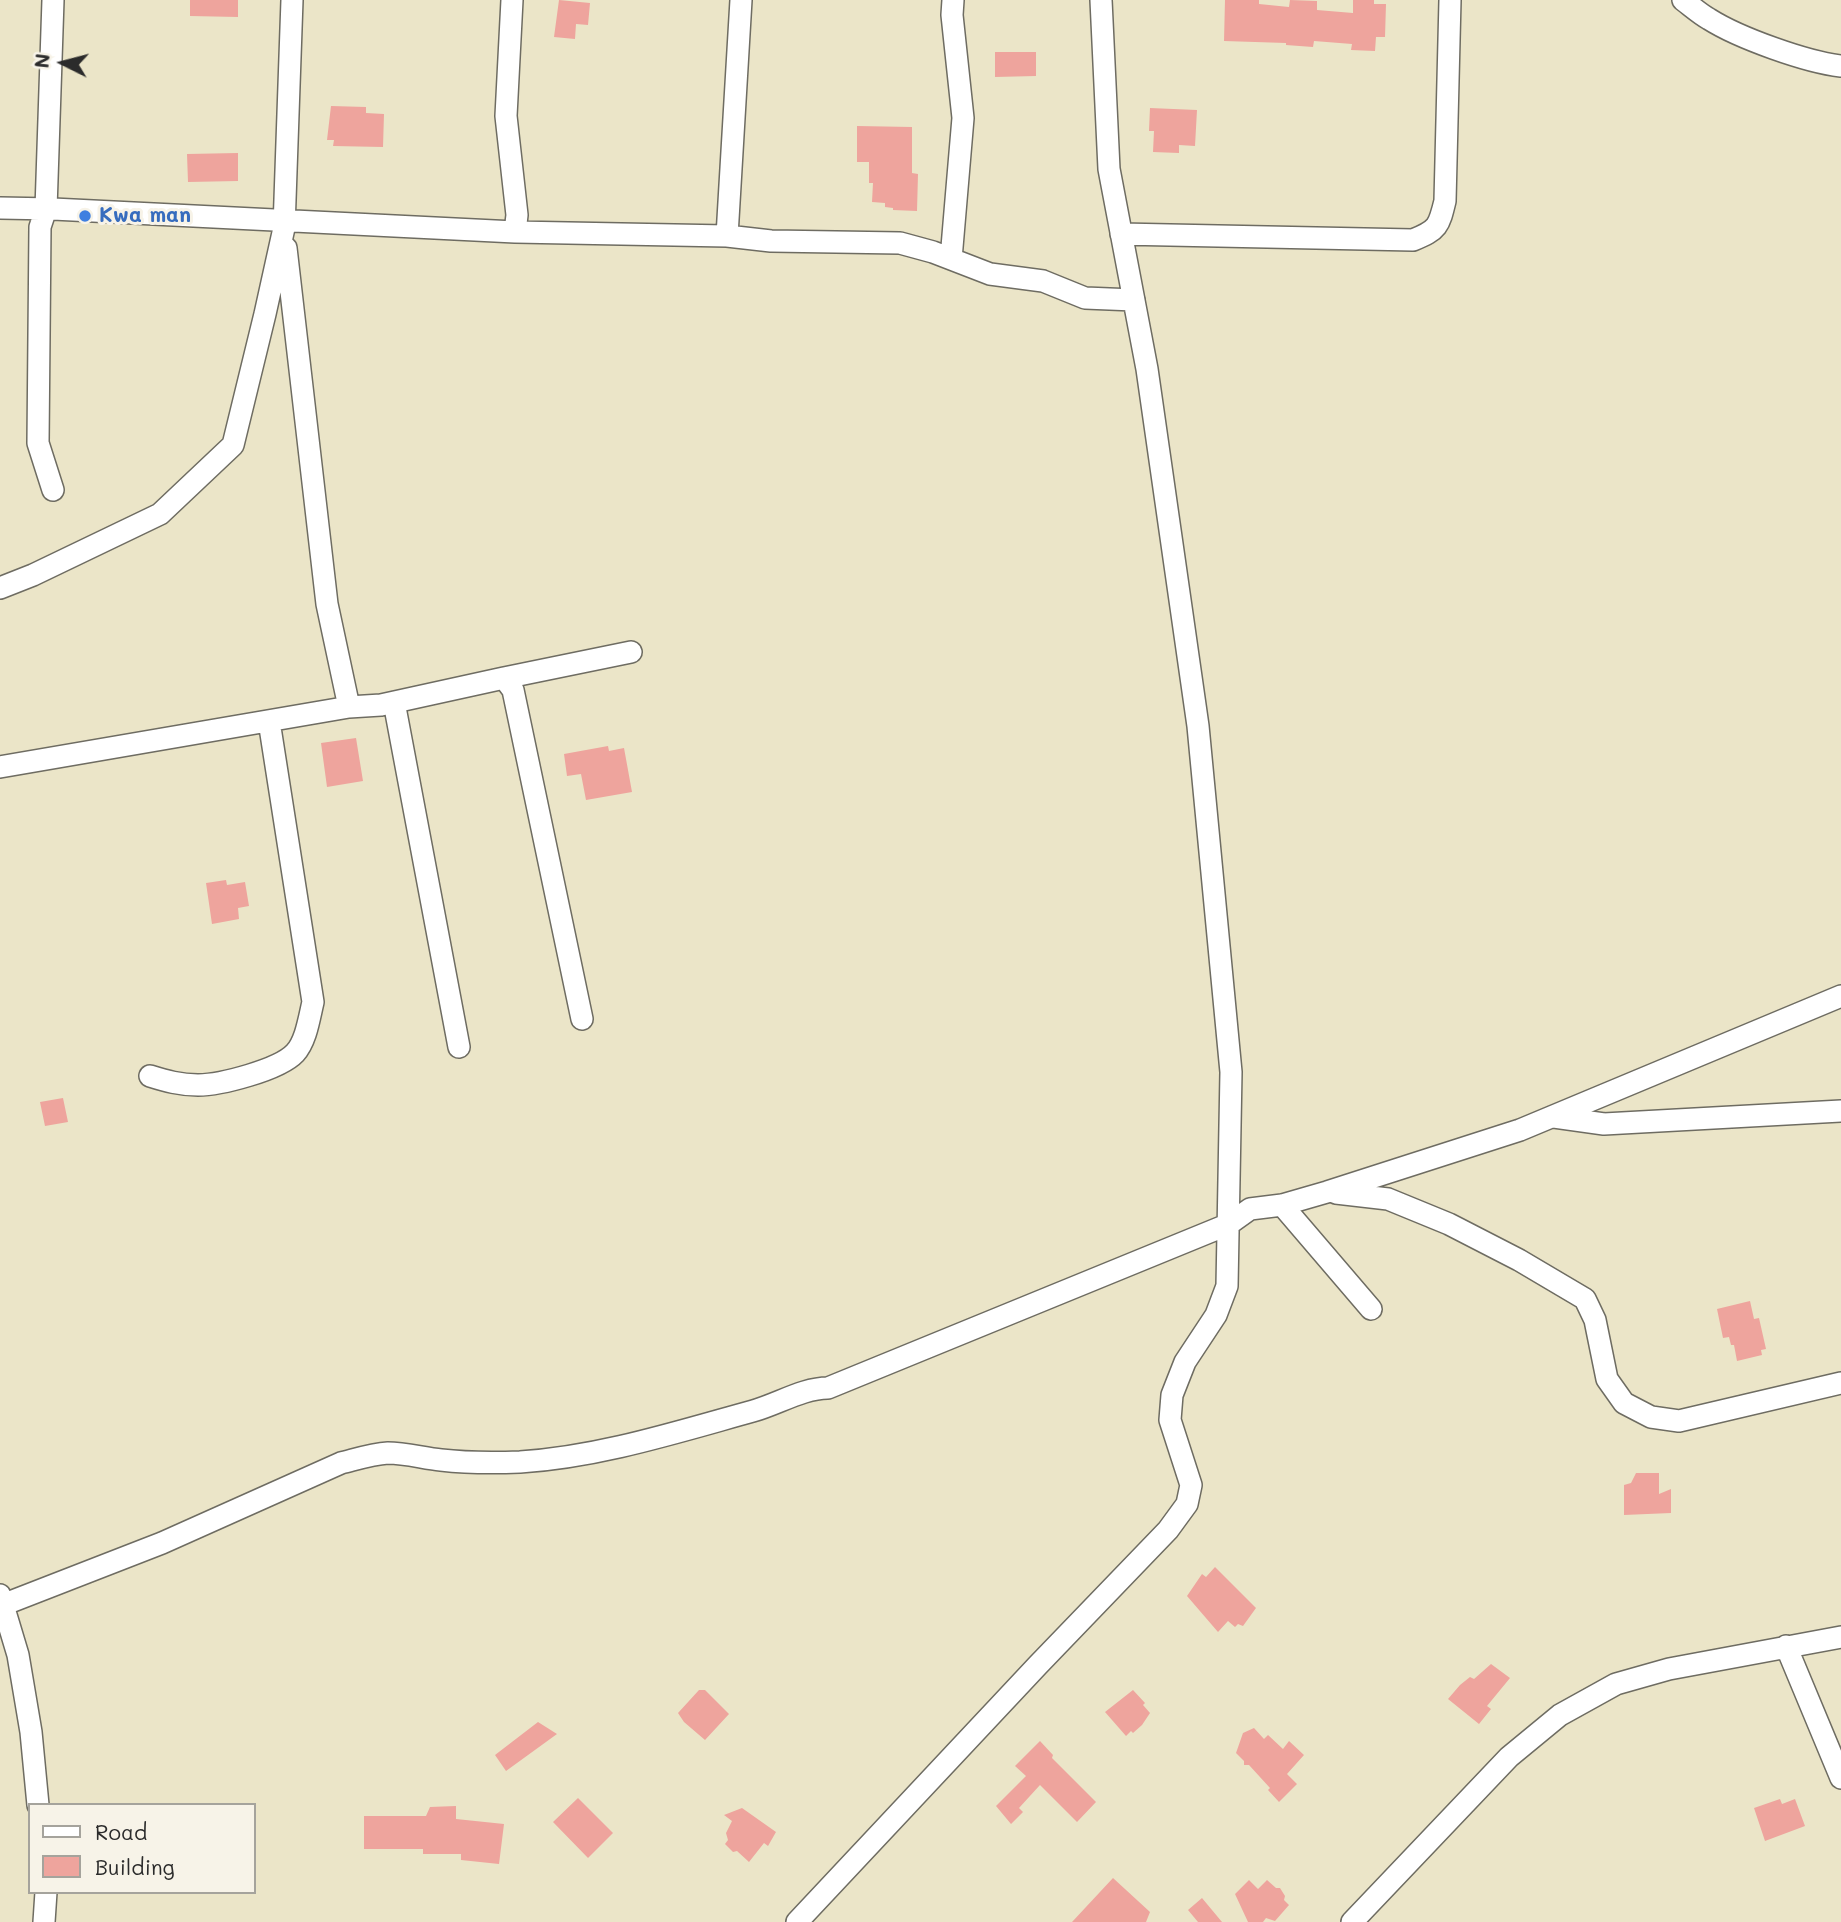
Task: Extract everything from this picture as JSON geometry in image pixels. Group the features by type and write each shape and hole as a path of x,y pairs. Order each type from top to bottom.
{"street":[{"path":"53,0 46,209 40,227 38,443 53,490"},
{"path":"292,0 284,224 327,604 349,707"},
{"path":"512,0 506,116 517,215 515,232"},
{"path":"727,236 741,0"},
{"path":"951,259 963,118 952,15 953,0"},
{"path":"797,1922 990,1715 1168,1530 1187,1504 1191,1485 1170,1420 1172,1395 1185,1362 1222,1303 1227,1286 1231,1072 1198,726 1147,369 1109,169 1101,0"},
{"path":"1121,234 1413,240 1433,232 1440,223 1445,201 1450,0"},
{"path":"1683,0 1710,20 1757,41 1822,64 1841,66"},
{"path":"0,208 284,224 900,243 933,251 990,274 1043,281 1085,298 1134,300"},
{"path":"0,588 160,514 233,445 260,339 284,224"},
{"path":"0,767 349,707 394,702 631,652"},
{"path":"504,678 513,690 582,1019"},
{"path":"394,702 458,1047"},
{"path":"150,1076 171,1083 201,1085 268,1070 294,1054 302,1043 313,1002 269,721"},
{"path":"38,1803 31,1732 18,1654 1,1602 162,1543 341,1463 368,1455 392,1453 443,1460 522,1462 645,1441 774,1405 814,1388 828,1388 1229,1224 1250,1209 1282,1205 1327,1192 1520,1130 1841,996"},
{"path":"1553,1116 1604,1124 1841,1111"},
{"path":"1327,1192 1388,1199 1449,1224 1585,1299 1595,1320 1607,1378 1624,1403 1651,1417 1679,1421 1841,1383"},
{"path":"1282,1205 1371,1308"},
{"path":"1352,1922 1509,1757 1560,1715 1616,1684 1669,1669 1841,1637"},
{"path":"1786,1646 1841,1778"},
{"path":"44,1922 46,1894"}],"building":[{"path":"190,0 238,0 238,17 190,16"},
{"path":"559,0 590,3 588,25 576,24 575,39 554,37"},
{"path":"1225,0 1259,0 1259,4 1289,7 1290,0 1317,1 1317,10 1353,13 1353,0 1374,0 1374,4 1386,4 1385,37 1376,37 1375,51 1351,50 1352,44 1314,41 1313,47 1286,43 1224,41"},
{"path":"995,52 1036,52 1036,76 995,77"},
{"path":"331,106 366,107 366,113 384,114 383,147 333,146 334,140 327,140"},
{"path":"1150,108 1197,110 1195,146 1179,145 1179,153 1153,152 1154,131 1149,131"},
{"path":"857,126 912,127 912,173 918,174 917,211 893,210 885,207 885,203 872,202 873,183 869,183 869,162 857,162"},
{"path":"238,153 238,181 188,182 187,154"},
{"path":"356,738 363,781 327,787 321,743"},
{"path":"608,746 609,751 624,748 632,792 586,800 581,774 567,776 564,754"},
{"path":"226,880 227,885 245,882 249,906 238,908 239,919 212,924 206,883"},
{"path":"63,1098 68,1122 45,1126 40,1102"},
{"path":"1750,1301 1754,1319 1759,1318 1766,1349 1761,1350 1762,1355 1737,1361 1734,1345 1731,1345 1729,1337 1723,1338 1717,1309"},
{"path":"1636,1473 1659,1473 1659,1494 1671,1489 1671,1513 1624,1515 1624,1485 1631,1483"},
{"path":"1215,1567 1256,1608 1243,1626 1238,1624 1235,1627 1228,1621 1218,1632 1187,1596 1202,1574 1206,1577"},
{"path":"1491,1664 1510,1678 1487,1706 1491,1709 1479,1724 1448,1699 1460,1685 1470,1677 1474,1679"},
{"path":"699,1690 705,1690 729,1714 705,1740 684,1722 678,1713"},
{"path":"1133,1690 1150,1713 1142,1725 1126,1736 1105,1712"},
{"path":"538,1722 557,1734 506,1771 495,1755"},
{"path":"1254,1728 1264,1739 1268,1735 1283,1749 1289,1741 1304,1755 1287,1774 1297,1784 1279,1802 1268,1790 1270,1788 1249,1765 1244,1765 1244,1761 1236,1753 1243,1733"},
{"path":"1040,1741 1053,1755 1052,1758 1096,1802 1077,1822 1040,1785 1019,1808 1023,1812 1011,1824 996,1806 1026,1776 1015,1766"},
{"path":"578,1798 613,1833 588,1858 553,1822"},
{"path":"1780,1799 1782,1804 1795,1799 1805,1826 1765,1841 1754,1808"},
{"path":"456,1806 456,1819 504,1824 499,1864 461,1860 461,1854 423,1854 423,1849 364,1849 364,1816 426,1816 430,1807"},
{"path":"742,1808 776,1832 768,1846 764,1843 749,1862 725,1844 728,1840 726,1833 732,1821 724,1815"},
{"path":"1113,1878 1150,1912 1146,1922 1072,1922"},
{"path":"1249,1880 1258,1889 1267,1880 1280,1888 1289,1905 1275,1921 1266,1918 1263,1922 1248,1922 1235,1894"},
{"path":"1202,1898 1222,1922 1198,1922 1188,1910"}],"place":[{"name":"Kwa man","path":"85,216"}]}
